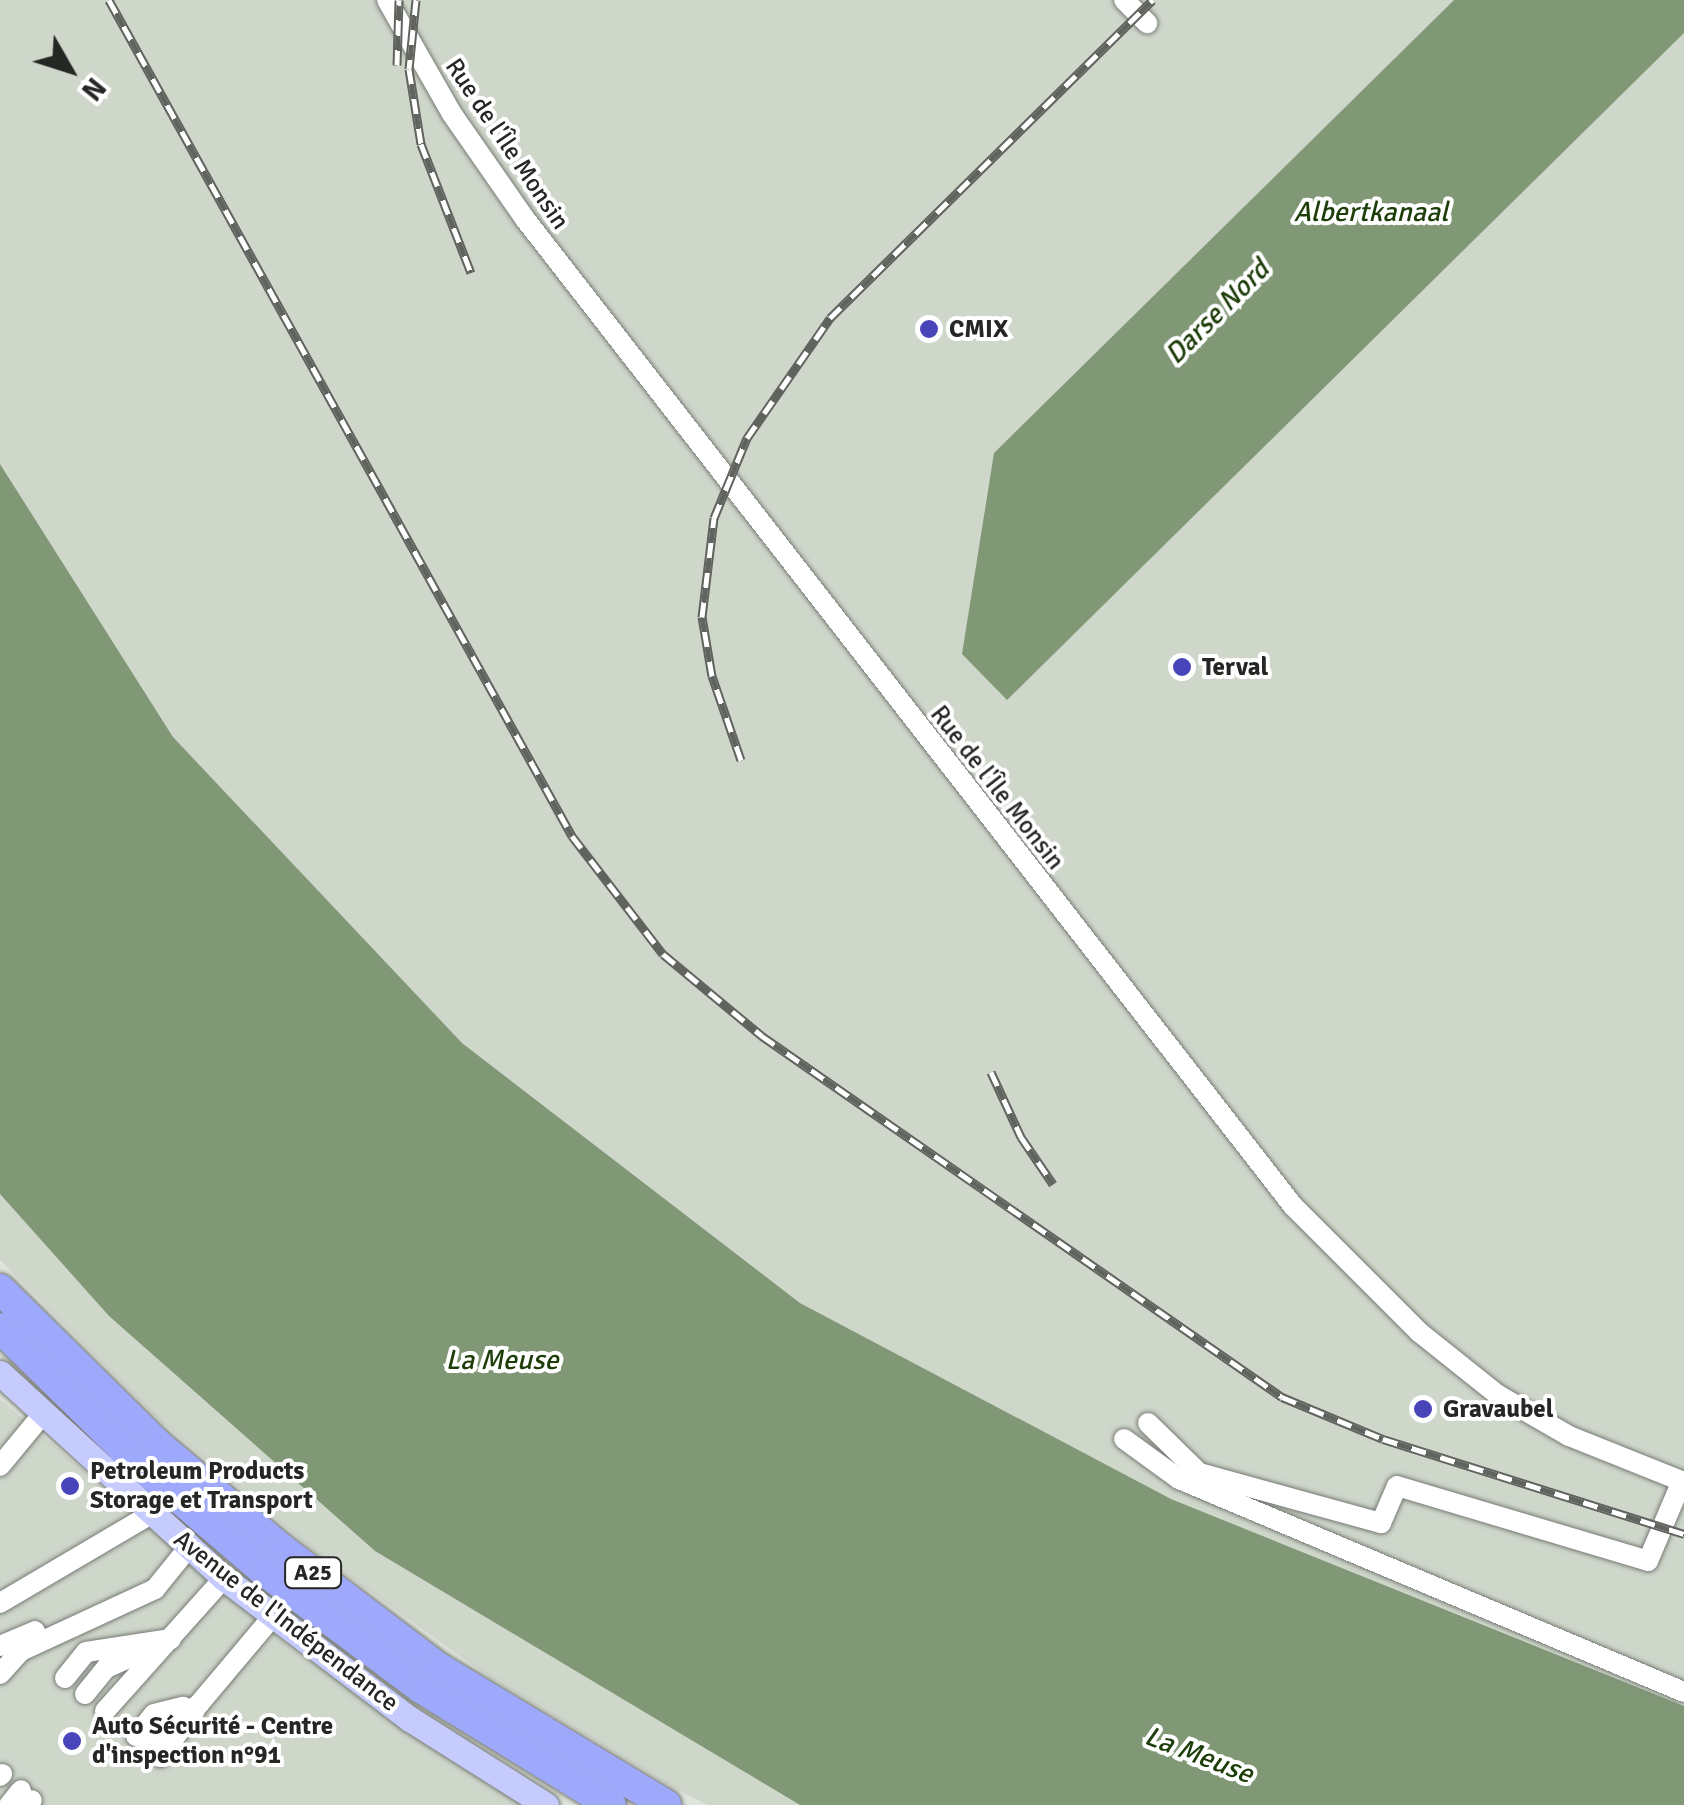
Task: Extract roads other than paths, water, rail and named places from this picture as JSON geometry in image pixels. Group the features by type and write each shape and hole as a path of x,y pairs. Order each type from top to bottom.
{"highway":[{"name":"A25","path":"0,1289 156,1443 282,1549 436,1666 666,1805"},
{"name":"A25","path":"0,1328 138,1462 264,1571 421,1688 611,1805"}],"main road":[{"name":"Avenue de l'Indépendance","path":"0,1373 224,1578 410,1719 546,1805"}],"street":[{"name":"Rue de l'Île Monsin","path":"387,0 452,114 526,219 1293,1206 1384,1300 1498,1395 1569,1436 1683,1481"},
{"path":"1124,0 1147,24"},
{"path":"0,1466 42,1414"},
{"path":"1148,1422 1199,1472 1381,1524 1397,1486 1648,1561 1683,1481"},
{"path":"1124,1439 1179,1479 1684,1692"},
{"path":"0,1604 151,1514"},
{"path":"0,1646 147,1584 189,1547"},
{"path":"0,1674 21,1651 155,1589 189,1547"},
{"path":"171,1639 95,1660 85,1694 171,1639 224,1578"},
{"path":"148,1747 166,1724 200,1704 273,1616"}],"water":[{"name":"Albertkanaal","path":"1454,0 1684,0 1684,33 1007,700 962,654 994,453"},
{"name":"La Meuse","path":"0,464 173,737 462,1043 800,1303 1171,1499 1684,1706 1684,1805 800,1805 375,1551 109,1316 0,1194"}],"railway":[{"path":"109,0 572,836 663,954 762,1036 1282,1397 1383,1439 1684,1534"},
{"path":"397,65 399,0"},
{"path":"416,0 409,69 421,144 471,273"},
{"path":"741,760 712,676 702,617 714,518 747,438 830,318 1152,0"},
{"path":"991,1072 1021,1137 1053,1184"}],"place":[{"name":"CMIX","path":"929,329"},
{"name":"Terval","path":"1182,667"},
{"name":"Gravaubel","path":"1423,1409"},
{"name":"Petroleum Products Storage et Transport","path":"70,1486"},
{"name":"Auto Sécurité - Centre d'inspection n°91","path":"72,1741"}],"water label":[{"name":"Darse Nord","path":"1217,312"}]}
